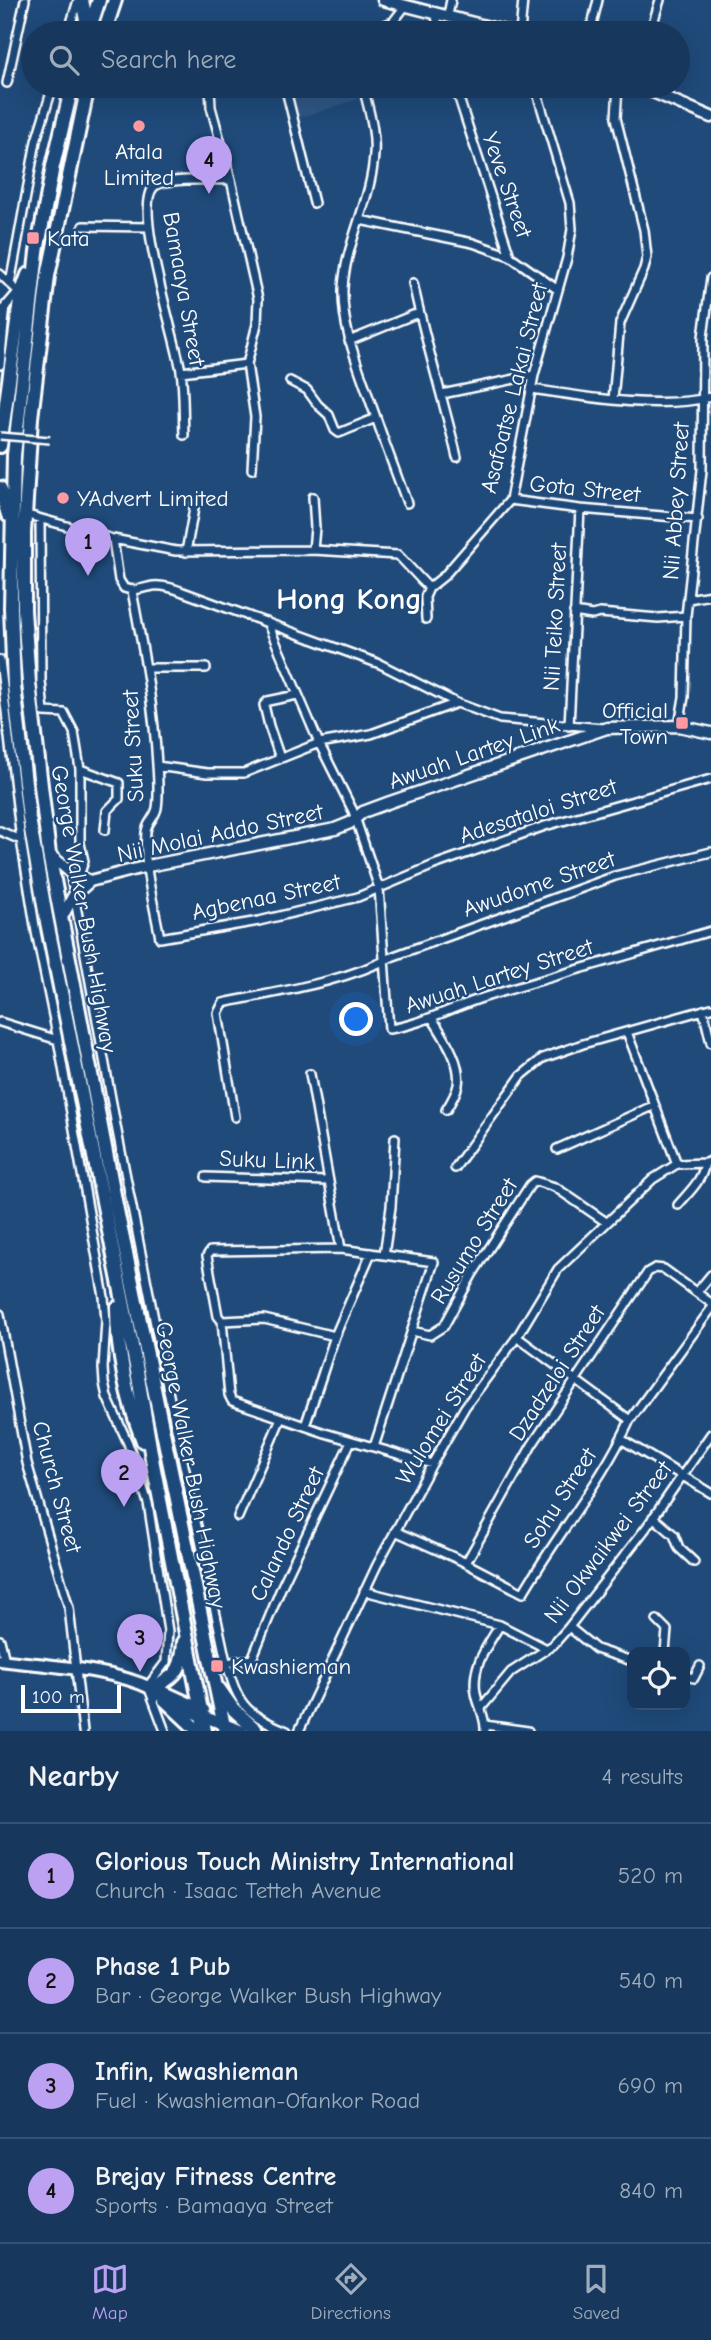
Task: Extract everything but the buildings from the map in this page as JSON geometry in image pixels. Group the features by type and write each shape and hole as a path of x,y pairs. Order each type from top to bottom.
{"highway":[{"path":"80,0 85,21"},
{"path":"92,21 99,0"},
{"path":"108,21 115,0"},
{"name":"George Walker Bush Highway","path":"69,98 37,251 14,455 11,525 14,686 29,818 117,1280 117,1333 134,1417 153,1464 205,1731"},
{"name":"George Walker Bush Highway","path":"85,98 59,218 41,325 31,418 24,514 24,610 29,683 49,854 116,1205 223,1724"},
{"path":"0,446 20,293 37,251"},
{"path":"0,488 11,525"},
{"path":"152,1687 170,1679 182,1664 186,1628"},
{"path":"212,1677 233,1709 257,1731"},
{"path":"165,1700 198,1731"}],"main road":[{"path":"2,1660 135,1681 242,1731"},
{"path":"152,1687 154,1692 165,1700 201,1713"},
{"path":"223,1724 257,1731"}],"street":[{"path":"6,83 24,0"},
{"path":"72,21 80,0"},
{"path":"383,0 470,21"},
{"path":"448,15 451,0"},
{"path":"521,21 523,0"},
{"path":"593,21 598,0"},
{"path":"654,21 660,0"},
{"path":"394,21 406,5"},
{"path":"435,12 437,21"},
{"path":"10,284 36,141 49,98"},
{"path":"211,98 258,299 257,324 247,364 255,417 252,469"},
{"path":"288,98 314,203"},
{"path":"366,98 374,136 374,153 372,173 346,266 343,286 345,324 407,503"},
{"name":"Yeve Street","path":"459,98 510,256"},
{"name":"Asafoatse Lakai Street","path":"429,588 444,576 510,500 534,375 567,258 572,219 570,203 539,98"},
{"path":"613,400 618,332 647,257 644,230 616,118 617,98"},
{"path":"667,98 711,117"},
{"name":"Bamaaya Street","path":"184,436 181,372 149,228 150,191 166,182 231,180"},
{"path":"360,220 473,243 510,256 558,290"},
{"path":"83,226 149,228"},
{"path":"0,274 20,293 0,313"},
{"name":"Nii Abbey Street","path":"678,726 684,697 686,616 702,470 703,337 711,278"},
{"path":"413,283 417,314 442,394 457,457"},
{"path":"0,365 6,305"},
{"path":"349,341 417,314"},
{"path":"181,372 247,364"},
{"path":"442,394 534,375"},
{"path":"289,381 307,390 329,415 339,433 376,418"},
{"path":"532,388 613,400 702,400 711,397"},
{"path":"0,436 50,440"},
{"path":"702,470 711,467"},
{"path":"313,497 313,550"},
{"name":"Gota Street","path":"510,500 698,519"},
{"path":"186,552 195,503"},
{"name":"Nii Teiko Street","path":"569,726 580,509"},
{"path":"24,514 162,550 313,550 398,555 429,588 425,597 426,620"},
{"path":"40,519 41,681 44,712 64,713 74,732 80,769 80,843 84,861 75,874 74,895 170,1400 226,1663 237,1695 254,1716 287,1731"},
{"name":"Suku Street","path":"113,539 121,585 132,591 147,668 157,766 157,808 146,831 148,866 160,938"},
{"path":"132,591 166,586 380,664 457,703 500,719 607,728"},
{"path":"688,599 711,595"},
{"path":"574,612 634,617 686,616"},
{"name":"Awuah Lartey Street","path":"267,622 318,743 356,819 379,888 389,1030 432,1018 472,1001 711,931"},
{"path":"0,660 21,840 36,932 104,1297 104,1383 148,1503 168,1631 166,1662 152,1687 165,1731"},
{"path":"147,668 206,668"},
{"path":"280,758 264,705 268,701 297,695"},
{"path":"157,766 224,774 244,772 318,743 371,734 457,703"},
{"name":"Awuah Lartey Link","path":"356,819 363,813 390,802 607,728 678,726 711,732"},
{"path":"80,769 119,783 119,799 107,811 105,830"},
{"name":"Adesataloi Street","path":"379,888 434,865 545,826 711,779"},
{"name":"Nii Molai Addo Street","path":"62,917 74,895 90,881 148,866 335,829 356,819"},
{"path":"0,831 21,840"},
{"name":"Awudome Street","path":"235,1117 218,1013 223,1003 300,987 364,969 615,876 711,852"},
{"name":"Nii Molai Addo Street","path":"49,854 75,874 90,881"},
{"name":"Agbenaa Street","path":"160,938 259,921 358,897 379,888"},
{"path":"455,1168 510,1091 533,1064 543,1058 707,1009 711,1042"},
{"path":"432,1018 446,1041 459,1080 446,1110"},
{"path":"0,1022 58,1040"},
{"path":"627,1032 677,1164 708,1162 704,1174 678,1205"},
{"path":"310,1074 341,1249"},
{"path":"557,1149 653,1106"},
{"path":"384,1255 391,1207 395,1138"},
{"name":"Wulomei Street","path":"299,1731 364,1591 465,1407 517,1338 558,1269 653,1179 677,1164"},
{"name":"Suku Link","path":"206,1177 327,1181"},
{"name":"Rusumo Street","path":"412,1331 430,1335 444,1326 472,1275 535,1181 555,1187 606,1222"},
{"path":"374,1447 435,1264 432,1261 341,1249 209,1251 206,1256 218,1316 222,1321 229,1395 232,1401 351,1441 432,1464"},
{"path":"305,1426 335,1336 371,1254"},
{"name":"Dzadzeloi Street","path":"466,1563 532,1445 645,1277 652,1270 664,1269 711,1303"},
{"path":"697,1292 711,1275"},
{"name":"Sohu Street","path":"395,1531 523,1592 590,1492 629,1420 711,1309"},
{"name":"Church Street","path":"0,1314 27,1463 69,1608 83,1731"},
{"path":"222,1321 264,1319 335,1336"},
{"path":"517,1338 629,1420"},
{"path":"238,1517 281,1418"},
{"name":"Nii Okwaikwei Street","path":"364,1591 499,1625 547,1649 553,1646 569,1627 653,1517 711,1434"},
{"path":"621,1439 711,1493"},
{"name":"Calando Street","path":"226,1663 252,1659 282,1587 351,1441"},
{"path":"653,1517 674,1535 679,1548 694,1562"},
{"path":"657,1620 667,1630 666,1647"},
{"path":"499,1625 481,1656 476,1672 476,1694 485,1728 528,1731"},
{"path":"569,1627 596,1649 627,1659"},
{"path":"0,1640 2,1660"},
{"path":"481,1708 511,1672 547,1649"},
{"path":"690,1677 694,1678 700,1667"}],"shaded area":[{"path":"290,98 358,98 358,99 296,119"}],"place":[{"name":"Atala Limited","path":"139,126"},
{"name":"Brejay Fitness Centre","path":"209,194"},
{"name":"Kata","path":"33,238"},
{"name":"YAdvert Limited","path":"63,498"},
{"name":"Glorious Touch Ministry International","path":"88,576"},
{"name":"Official Town","path":"682,723"},
{"name":"Phase 1 Pub","path":"124,1507"},
{"name":"Kwashieman","path":"217,1666"},
{"name":"Infin, Kwashieman","path":"140,1672"}],"district":[{"name":"Hong Kong","path":"349,599"}]}
